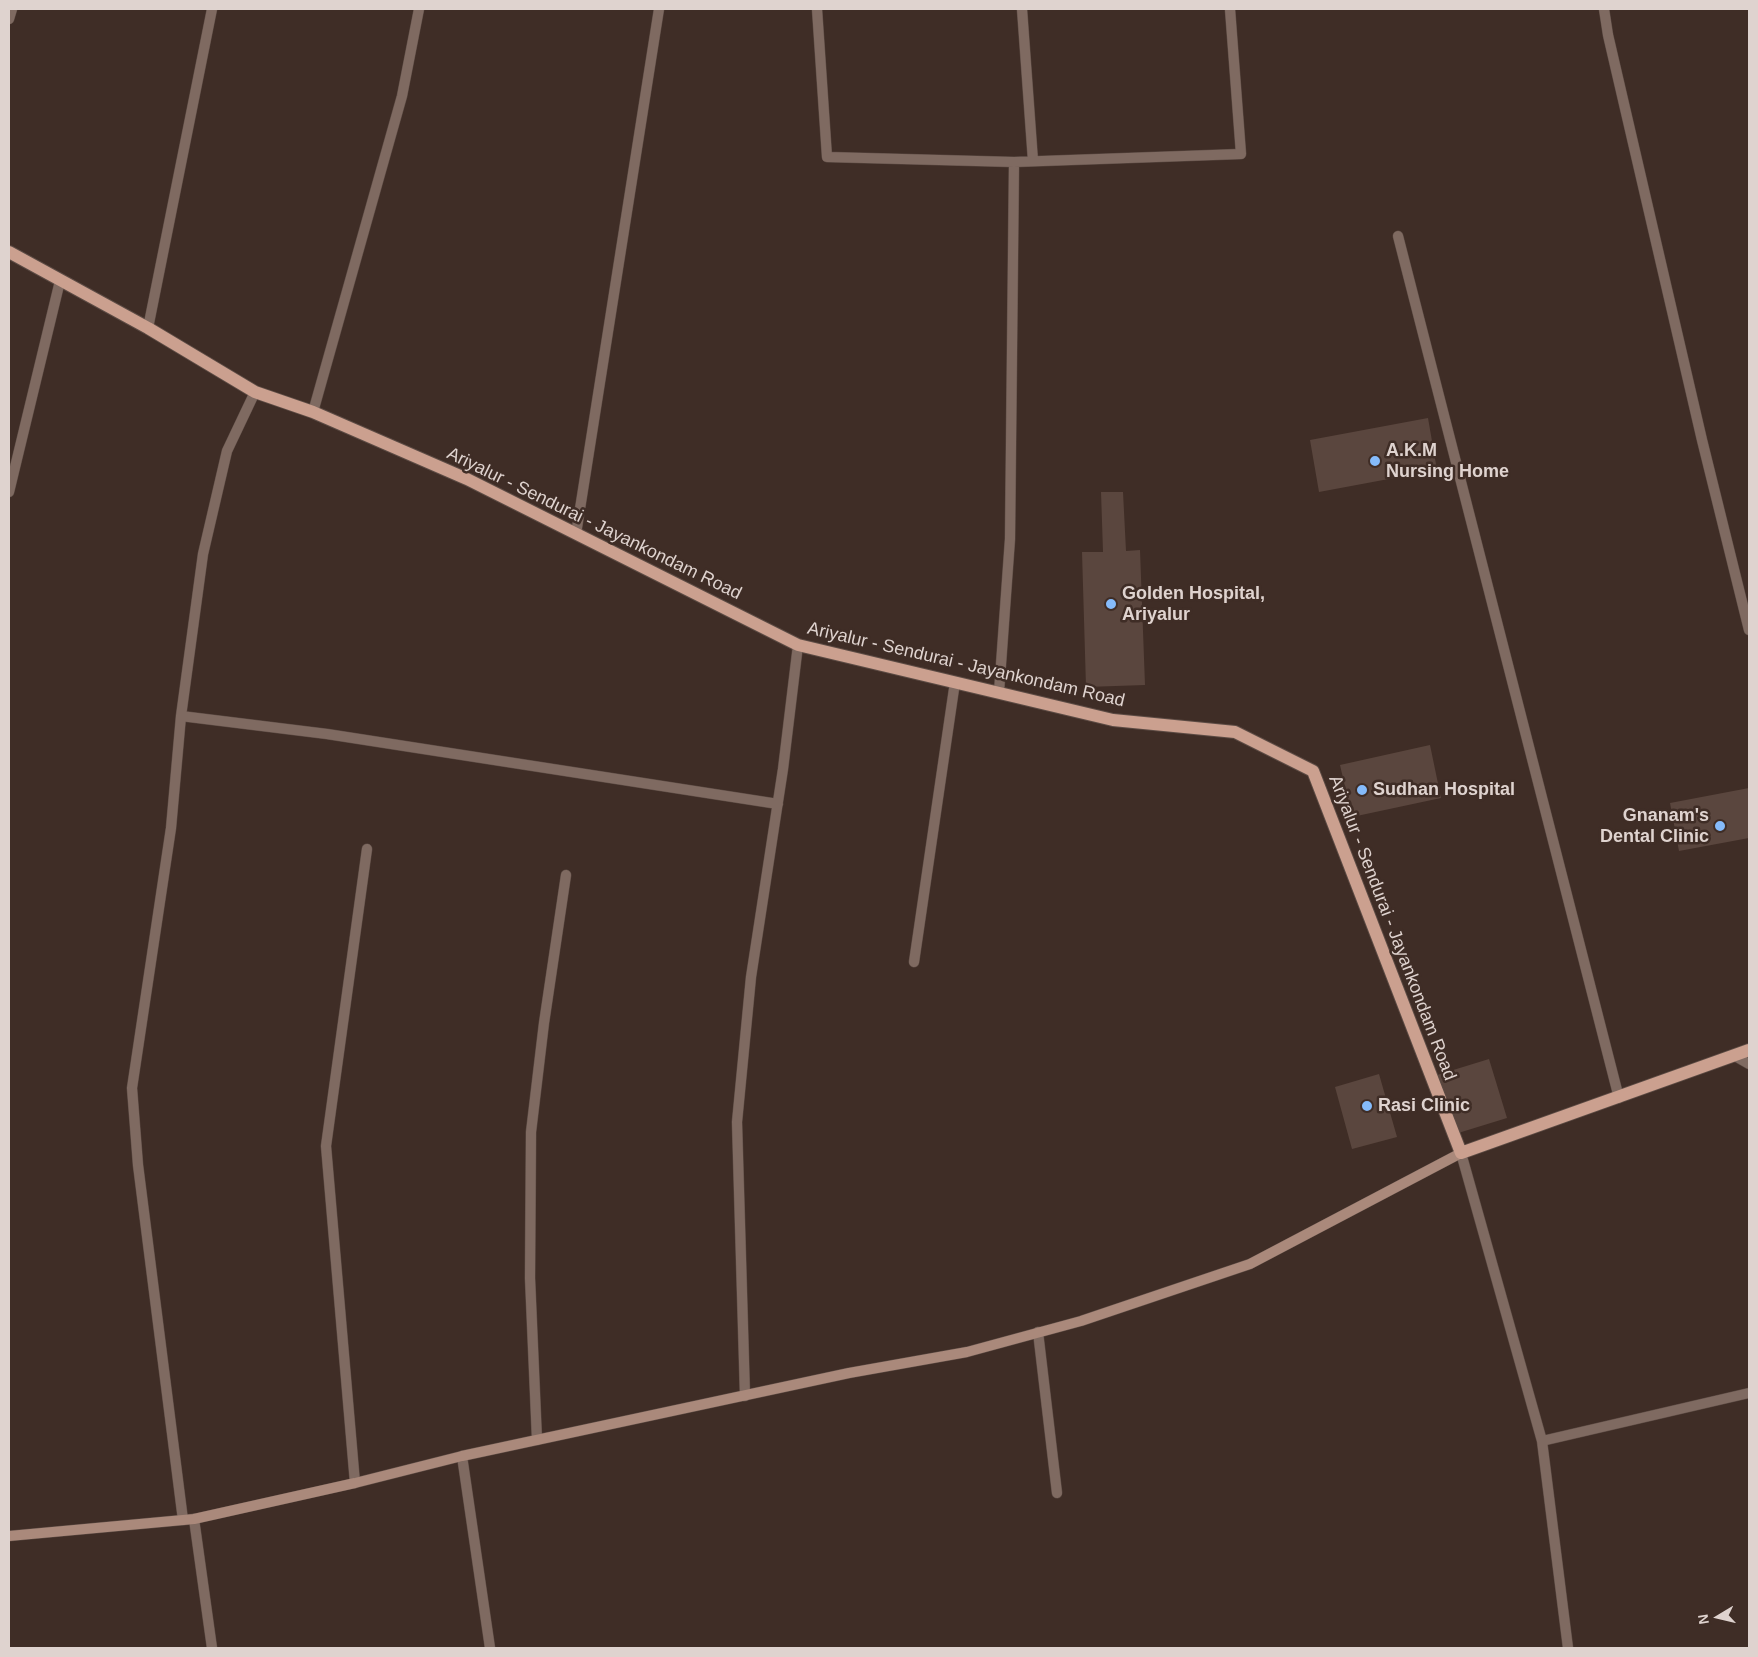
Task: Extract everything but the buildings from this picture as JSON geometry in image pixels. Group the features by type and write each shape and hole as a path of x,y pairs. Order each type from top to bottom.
{"main road":[{"name":"Ariyalur - Sendurai - Jayankondam Road","path":"9,252 148,328 255,392 314,412 467,479 798,645 1113,720 1235,732 1313,771 1461,1153"},
{"path":"1461,1153 1749,1050"}],"street":[{"path":"9,19 12,9"},
{"path":"148,328 212,9"},
{"path":"314,412 402,96 419,9"},
{"path":"576,534 659,9"},
{"path":"817,9 828,157 1014,162 1240,154 1230,9"},
{"path":"1022,9 1033,161"},
{"path":"1604,9 1610,45 1695,412 1749,630"},
{"path":"999,692 1010,538 1014,162"},
{"path":"1398,236 1619,1098"},
{"path":"9,492 60,281"},
{"path":"183,1520 138,1165 132,1088 171,828 180,716 206,544 228,451 255,392"},
{"path":"745,1396 737,1122 752,978 778,804 798,645"},
{"path":"914,962 955,682"},
{"path":"180,716 327,734 778,804"},
{"path":"354,1483 326,1146 367,849"},
{"path":"536,1440 530,1278 531,1132 544,1024 566,876"},
{"path":"1735,1056 1749,1064"},
{"path":"9,1536 194,1519 536,1440 850,1373 967,1352 1081,1321 1250,1264 1461,1153 1542,1441 1568,1648"},
{"path":"1038,1332 1057,1493"},
{"path":"1542,1441 1749,1393"},
{"path":"462,1456 490,1648"},
{"path":"194,1519 212,1648"}],"place":[{"name":"A.K.M Nursing Home","path":"1375,461"},
{"name":"Golden Hospital, Ariyalur","path":"1111,604"},
{"name":"Sudhan Hospital","path":"1362,790"},
{"name":"Gnanam's Dental Clinic","path":"1720,826"},
{"name":"Rasi Clinic","path":"1367,1106"}]}
